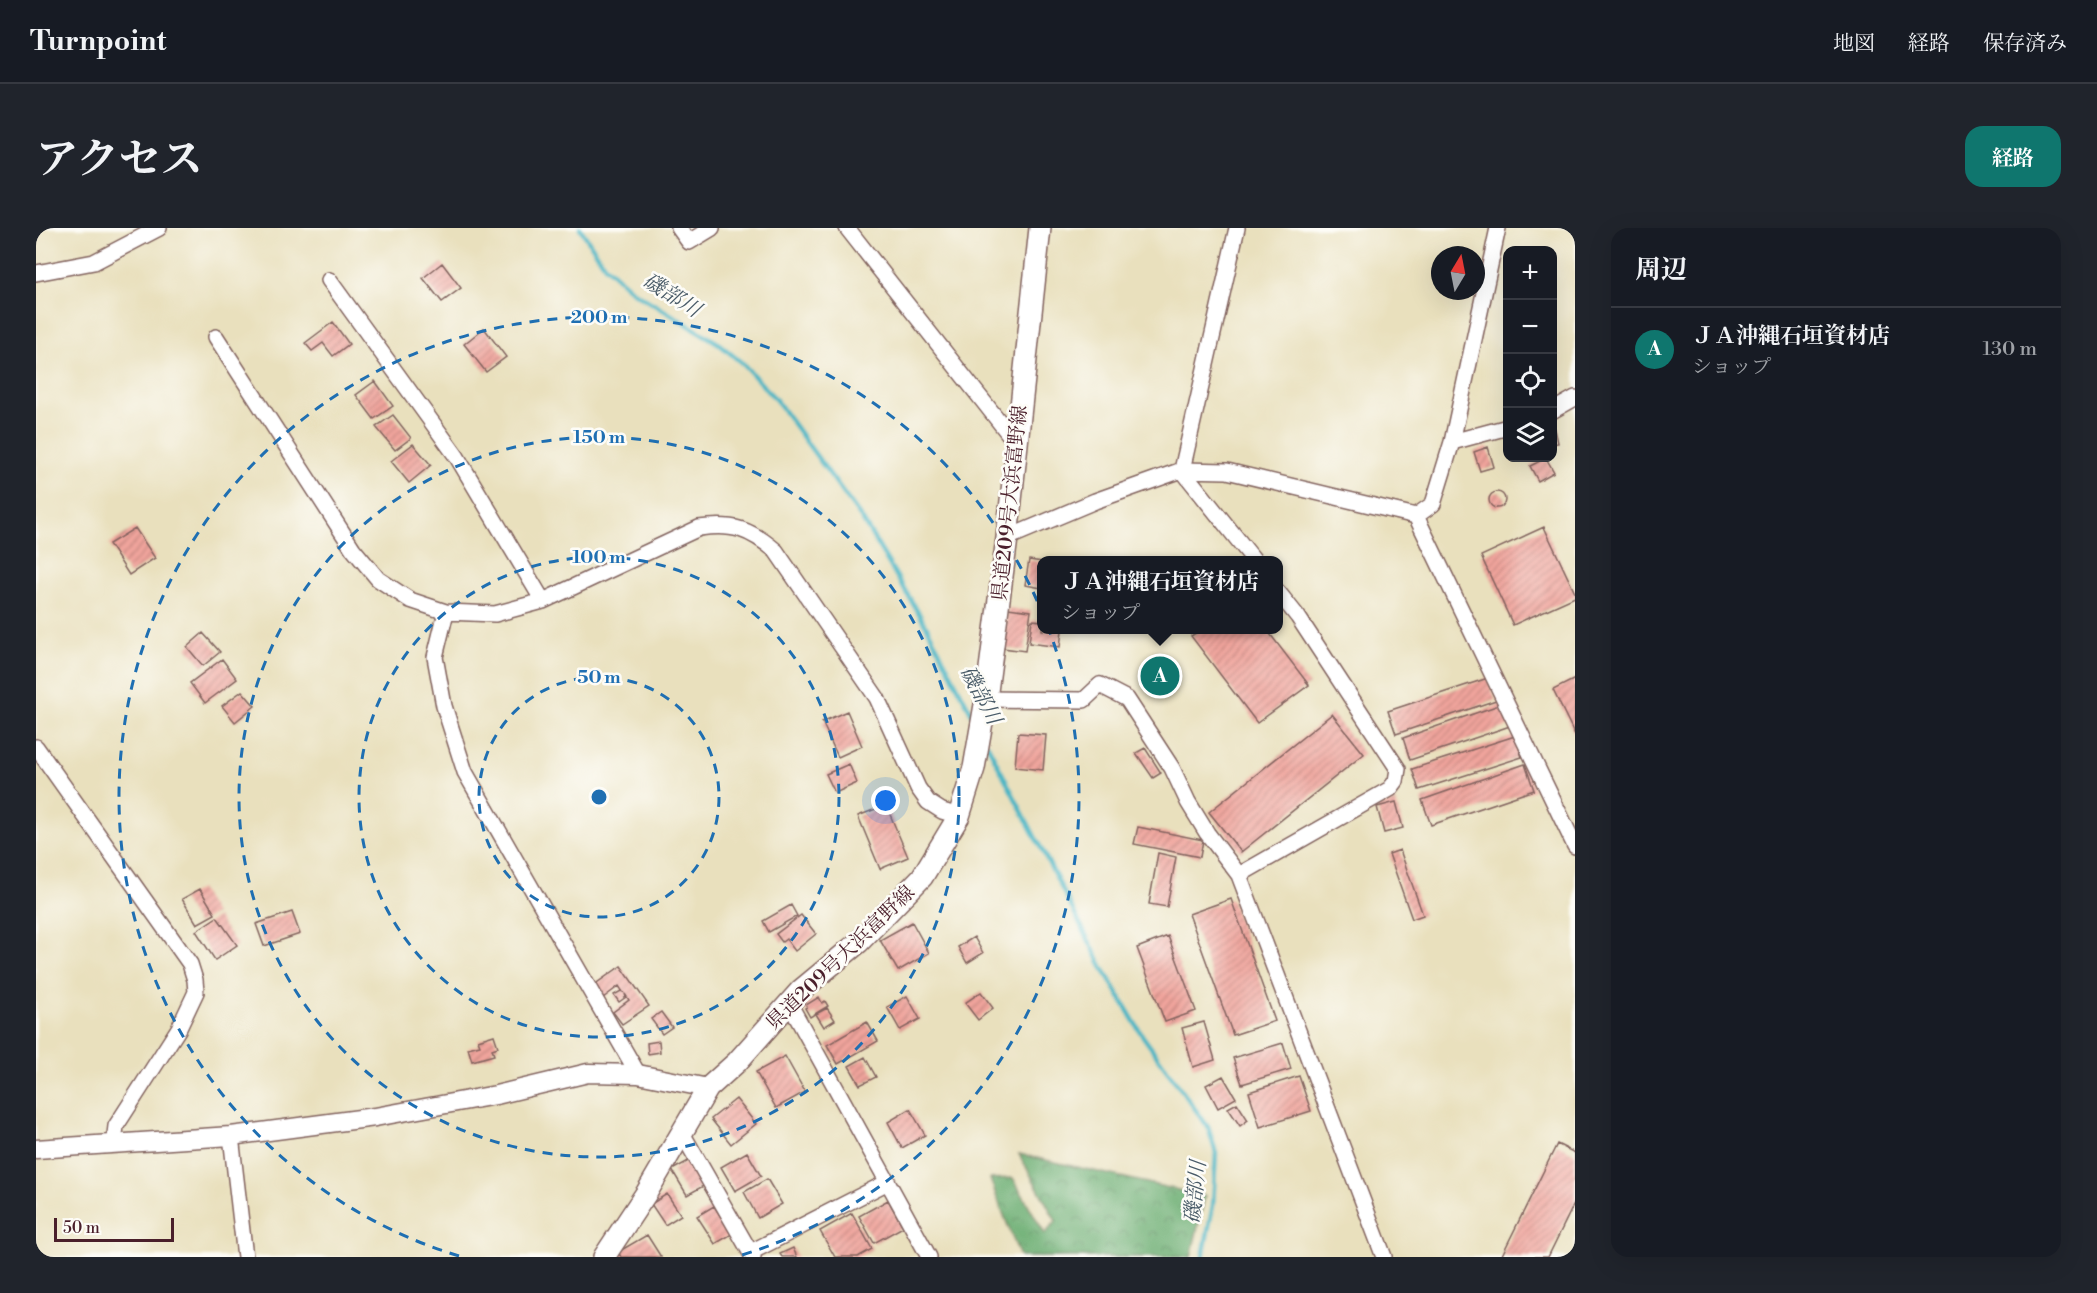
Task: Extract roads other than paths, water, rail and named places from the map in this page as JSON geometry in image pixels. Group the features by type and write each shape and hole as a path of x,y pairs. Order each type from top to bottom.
{"main road":[{"name":"県道209号大浜富野線","path":"603,1257 647,1192 708,1089 737,1062 801,990 858,942 922,877 959,816 974,768 986,699 1007,538 1040,228"}],"street":[{"path":"36,273 94,262 159,228"},
{"path":"679,228 689,242 712,228"},
{"path":"847,228 1016,443"},
{"path":"1182,470 1237,228"},
{"path":"1007,538 1095,501 1182,470 1227,471 1416,516 1433,504 1452,442 1498,228"},
{"path":"328,280 458,457 543,601"},
{"path":"216,337 353,549 378,579 410,600 446,612 495,614 543,601 699,528 720,525 741,528 760,537 776,551 877,698 918,788 928,802 942,811 959,816"},
{"path":"1557,408 1575,399"},
{"path":"1452,442 1503,428"},
{"path":"1182,470 1250,556"},
{"path":"1416,516 1575,846"},
{"path":"1239,875 1390,789 1396,781 1398,769 1298,617 1283,598"},
{"path":"446,612 435,657 444,706 465,772 638,1074"},
{"path":"986,699 1084,700 1100,686 1127,699 1172,768 1188,802 1207,833 1239,875 1384,1257"},
{"path":"36,747 190,964 195,980 196,992 180,1028 116,1126 114,1143"},
{"path":"789,1003 929,1257"},
{"path":"36,1149 231,1136 375,1117 496,1095 588,1073 638,1074 708,1089"},
{"path":"682,1133 752,1255 888,1182"},
{"path":"231,1136 245,1257"}],"waterway":[{"name":"磯部川","path":"580,228 605,266 632,291 718,343 743,364 776,400 862,519 927,627 975,720"},
{"name":"磯部川","path":"987,744 1104,970 1142,1035 1208,1127 1216,1153 1213,1205 1203,1257"}],"place":[{"name":"ＪＡ沖縄石垣資材店","path":"1160,676"}]}
